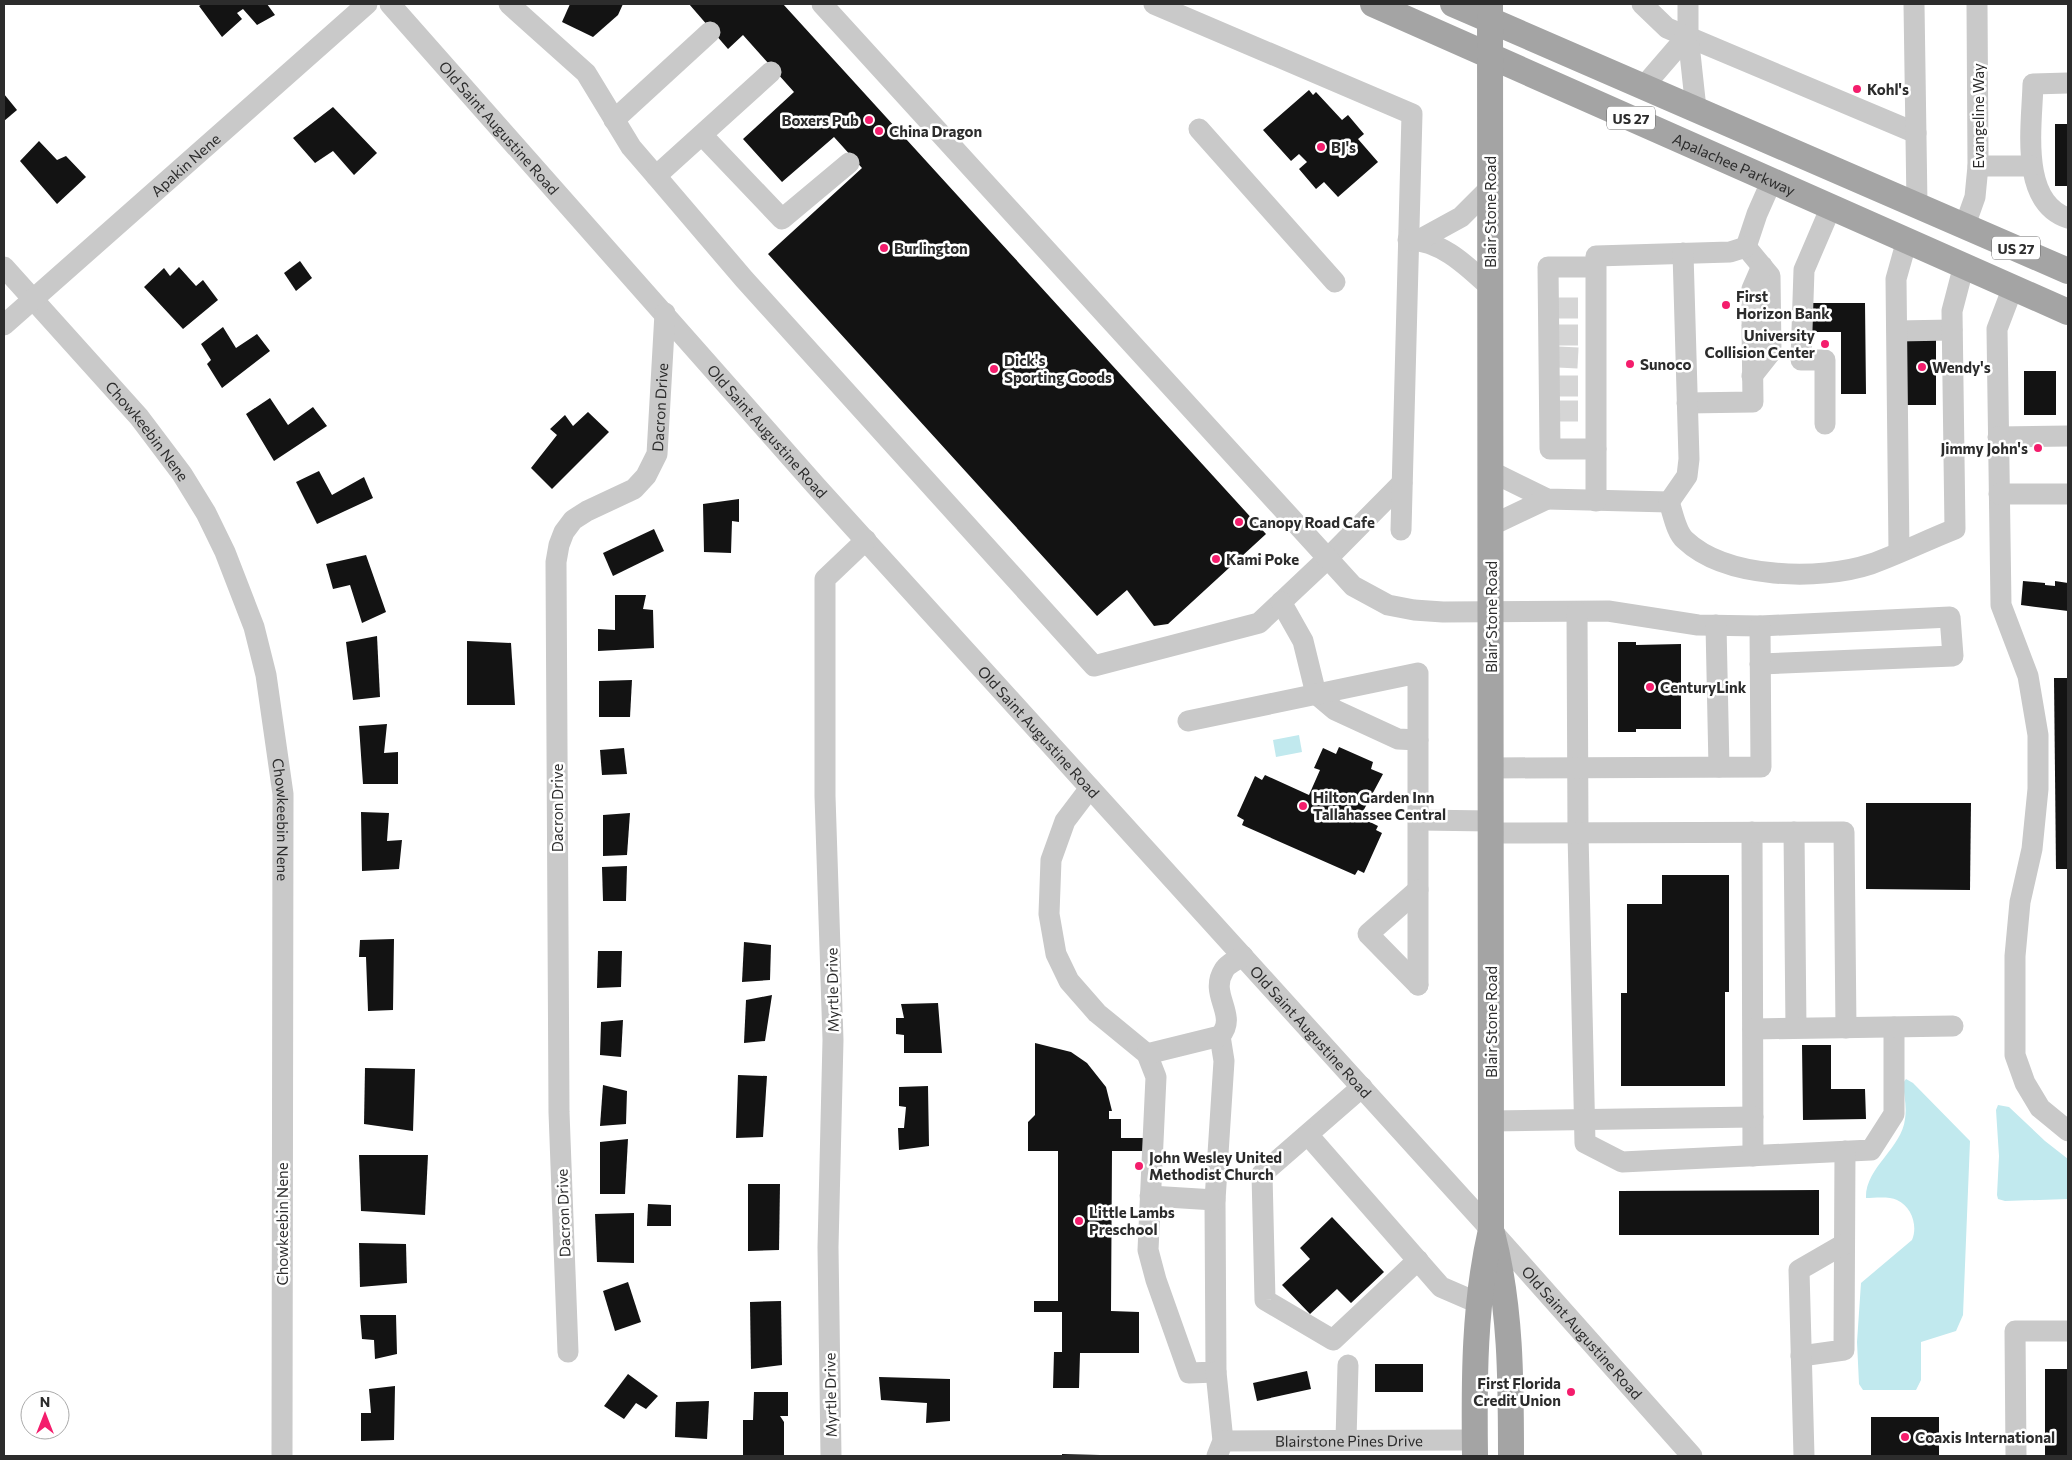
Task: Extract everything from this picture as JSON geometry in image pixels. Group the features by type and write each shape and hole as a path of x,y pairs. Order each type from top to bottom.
{"main road":[{"name":"Apalachee Parkway","path":"1373,4 2068,312"},
{"name":"US 27","path":"1454,4 1490,12 1644,86 2068,271"},
{"name":"Blair Stone Road","path":"1475,1448 1478,1303 1482,1268 1491,1230 1490,12"},
{"name":"Blair Stone Road","path":"1491,1230 1503,1275 1508,1323 1511,1456"}],"street":[{"name":"Apakin Nene","path":"4,325 367,4"},
{"name":"Old Saint Augustine Road","path":"390,4 866,540 1491,1230 1692,1456"},
{"path":"509,4 586,73 630,146 751,286 1094,666 1259,623 1328,558 1402,483"},
{"path":"822,4 1353,586 1388,605 1414,610 1491,613 1608,611 1698,625 1760,626 1950,617 1953,656 1760,664"},
{"path":"1154,4 1412,114 1414,240 1401,530"},
{"path":"1642,4 1667,28 1688,35 1916,133"},
{"path":"1688,4 1688,35 1696,109"},
{"path":"1914,4 1917,205"},
{"name":"Evangeline Way","path":"1965,225 1975,197 1978,166 1978,4"},
{"path":"614,120 710,32"},
{"path":"1644,86 1688,35"},
{"path":"656,176 771,72"},
{"path":"2068,83 2033,84 2031,166 2046,206 2058,215 2068,218"},
{"path":"1199,129 1335,282"},
{"path":"702,135 782,219 849,163"},
{"path":"1978,166 2031,166"},
{"path":"1746,247 1757,214 1772,180"},
{"path":"1414,240 1461,217 1490,188"},
{"path":"1825,424 1825,360 1802,360 1804,270 1831,207"},
{"path":"1414,240 1457,257 1490,286"},
{"path":"1899,552 1896,279 1907,240"},
{"path":"1596,501 1596,450 1587,411 1570,386 1570,357 1587,336 1587,308 1596,256 1730,252 1746,247"},
{"path":"1746,247 1770,276 1771,352 1752,376"},
{"path":"1669,502 1686,476 1689,459 1683,253"},
{"path":"1752,289 1762,266"},
{"path":"1669,502 1684,540 1712,558 1757,572 1806,575 1869,564 1955,529 1952,311 1964,266"},
{"name":"Chowkeebin Nene","path":"4,267 31,300 139,417 182,474 206,513 225,552 254,627 266,675 283,794 282,1456"},
{"path":"1595,267 1548,267 1553,308 1553,336 1570,357 1570,386 1554,411 1550,450 1596,450"},
{"path":"2013,288 1997,329 2001,605 2028,676 2038,735 2038,789 2032,849 2020,902 2015,956 2015,1055 2025,1083 2040,1108 2068,1131"},
{"name":"Dacron Drive","path":"568,1352 558,1112 556,562 558,545 564,532 573,520 587,510 634,488 646,476 657,454 665,314"},
{"path":"1687,403 1753,402 1752,326"},
{"path":"1897,331 1952,330"},
{"path":"1998,437 2068,436"},
{"path":"1490,471 1547,499 1669,502"},
{"path":"1999,494 2068,494"},
{"path":"1490,526 1547,499"},
{"name":"Myrtle Drive","path":"831,1456 828,1246 833,1040 825,796 825,579 866,540"},
{"path":"1281,602 1304,641 1316,694 1335,710 1398,739 1418,740"},
{"path":"1577,612 1578,833 1584,1143 1622,1162 1871,1150 1894,1114 1894,1027"},
{"path":"1716,625 1718,767"},
{"path":"1491,768 1761,767 1760,626"},
{"path":"1188,721 1418,672 1418,890"},
{"path":"1090,788 1065,821 1051,860 1049,914 1056,954 1069,981 1097,1013 1147,1054 1156,1077 1148,1250 1156,1280 1189,1373 1216,1372"},
{"path":"1418,820 1578,833 1844,832 1846,1028"},
{"path":"1752,832 1753,1156"},
{"path":"1794,832 1796,1028"},
{"path":"1147,1054 1220,1036 1226,1029 1227,1018 1218,989 1220,978 1225,968 1243,956"},
{"path":"1753,1029 1953,1026"},
{"path":"1220,1036 1224,1061 1215,1200 1216,1372 1220,1449"},
{"path":"1362,1087 1262,1174 1265,1300 1333,1340 1418,1260"},
{"path":"1491,1121 1753,1117"},
{"path":"1308,1135 1441,1287 1478,1303"},
{"path":"1802,1356 1844,1350 1845,1151"},
{"path":"1150,1196 1215,1200"},
{"path":"1804,1456 1799,1270 1844,1244"},
{"path":"2016,1456 2015,1331 2068,1331"},
{"path":"1348,1365 1348,1445"},
{"name":"Blairstone Pines Drive","path":"1220,1449 1348,1445 1475,1448"}],"water":[{"path":"1299,735 1302,752 1276,757 1273,740"},
{"path":"1906,1079 1913,1083 1970,1141 1963,1315 1956,1331 1921,1342 1921,1380 1916,1390 1863,1390 1859,1384 1857,1342 1861,1283 1912,1240 1914,1235 1912,1217 1907,1207 1902,1203 1890,1198 1866,1198 1867,1187 1871,1177 1898,1139 1902,1129 1906,1110 1903,1083"},
{"path":"1998,1105 2009,1107 2045,1141 2068,1159 2068,1199 2005,1201 1998,1199 1999,1156 1996,1110"}],"building":[{"path":"202,4 267,4 275,15 257,25 243,9 237,13 242,19 222,37 199,6"},
{"path":"570,4 623,4 618,15 593,37 562,22"},
{"path":"689,4 783,4 1266,534 1168,624 1154,626 1127,590 1097,616 768,254 862,168 834,137 782,182 743,139 794,92 743,35 728,49"},
{"name":"BJ's","path":"1309,90 1313,95 1316,92 1342,120 1348,115 1364,134 1358,139 1378,162 1338,197 1324,182 1316,189 1299,169 1307,162 1299,154 1291,161 1263,130"},
{"path":"4,94 17,110 4,121"},
{"path":"333,107 377,153 354,175 333,151 315,163 293,138"},
{"path":"2055,124 2068,124 2068,186 2055,186"},
{"path":"39,141 57,160 66,156 86,177 57,204 20,161"},
{"path":"300,261 312,278 296,291 284,273"},
{"path":"179,267 196,286 203,280 218,300 183,329 144,287 164,268 170,276"},
{"path":"1807,303 1865,303 1866,394 1841,394 1841,332 1808,332"},
{"path":"223,327 236,348 257,334 270,351 222,388 207,364 211,360 201,344"},
{"path":"1907,339 1936,339 1936,405 1907,405"},
{"path":"2024,371 2056,371 2056,415 2024,415"},
{"path":"270,398 288,425 313,407 327,426 274,461 246,414"},
{"path":"588,412 609,432 552,489 531,468 557,435 550,429 565,415 573,426"},
{"path":"319,471 332,495 364,477 373,498 317,524 296,482"},
{"path":"739,499 739,522 732,521 731,553 704,552 703,504"},
{"path":"654,529 664,551 613,576 603,553"},
{"path":"366,555 386,612 362,623 350,585 333,589 326,564"},
{"path":"2023,581 2055,586 2055,581 2068,583 2068,611 2021,605"},
{"path":"615,595 646,595 643,609 653,610 654,648 598,651 598,629 615,630"},
{"path":"377,636 380,697 353,700 346,642"},
{"path":"467,641 511,643 515,705 467,705"},
{"name":"CenturyLink","path":"1618,642 1636,642 1636,645 1681,644 1681,729 1636,729 1636,732 1618,732"},
{"path":"2054,678 2068,678 2068,869 2056,869"},
{"path":"632,680 630,717 599,717 599,681"},
{"path":"387,724 384,753 398,752 398,784 363,784 359,726"},
{"name":"Hilton Garden Inn Tallahassee Central","path":"1339,747 1373,762 1371,769 1383,774 1360,817 1378,826 1376,830 1382,833 1364,873 1358,870 1355,875 1242,825 1244,820 1237,816 1255,776 1262,780 1265,775 1309,795 1320,770 1314,768 1323,748 1336,754"},
{"path":"624,748 627,774 602,775 600,750"},
{"path":"1866,803 1971,803 1970,890 1866,889"},
{"path":"361,812 389,813 387,841 402,840 399,869 362,871"},
{"path":"630,813 627,855 603,856 603,815"},
{"path":"627,866 626,901 603,901 602,867"},
{"path":"1662,875 1729,875 1729,992 1725,992 1725,1086 1621,1086 1621,993 1627,993 1627,904 1662,904"},
{"path":"394,939 393,1010 368,1011 366,957 359,957 360,940"},
{"path":"744,942 771,945 770,980 742,982"},
{"path":"598,951 622,951 621,987 597,988"},
{"path":"772,995 765,1041 744,1043 746,1000"},
{"path":"938,1003 942,1053 904,1053 904,1035 896,1034 896,1018 904,1018 901,1004"},
{"path":"623,1020 621,1057 600,1055 601,1022"},
{"path":"1035,1043 1071,1052 1087,1063 1106,1087 1112,1111 1109,1111 1109,1119 1121,1119 1121,1138 1143,1138 1143,1151 1112,1151 1111,1311 1139,1312 1139,1353 1080,1353 1079,1388 1053,1388 1054,1352 1062,1352 1062,1312 1034,1312 1034,1301 1058,1301 1058,1151 1028,1151 1028,1122 1035,1115"},
{"path":"1802,1045 1831,1045 1831,1089 1865,1089 1866,1119 1803,1120"},
{"path":"365,1068 415,1069 413,1131 364,1124"},
{"path":"738,1075 767,1076 763,1137 736,1138"},
{"path":"603,1085 627,1091 626,1124 600,1126"},
{"path":"928,1086 929,1146 899,1150 898,1128 904,1128 906,1107 899,1106 899,1087"},
{"path":"628,1139 625,1194 600,1194 600,1142"},
{"path":"359,1155 428,1155 425,1215 361,1211"},
{"path":"748,1184 780,1184 779,1250 748,1251"},
{"path":"1819,1190 1819,1235 1619,1235 1619,1191"},
{"path":"648,1204 671,1205 671,1226 647,1226"},
{"path":"634,1213 634,1263 597,1262 595,1214"},
{"path":"1332,1217 1384,1272 1351,1303 1337,1289 1310,1314 1282,1285 1310,1259 1300,1248"},
{"path":"359,1243 406,1244 407,1283 360,1287"},
{"path":"628,1282 641,1322 615,1331 603,1291"},
{"path":"781,1301 782,1365 751,1369 750,1302"},
{"path":"360,1315 396,1315 397,1354 375,1359 374,1340 362,1339"},
{"path":"1375,1364 1423,1364 1423,1392 1375,1392"},
{"path":"2045,1369 2068,1369 2068,1456 2045,1456"},
{"path":"1307,1371 1311,1389 1257,1401 1253,1383"},
{"path":"628,1374 658,1396 646,1409 636,1403 624,1419 604,1406"},
{"path":"879,1377 950,1379 950,1421 926,1423 927,1403 881,1400"},
{"path":"395,1386 394,1440 361,1441 361,1413 371,1413 369,1389"},
{"path":"754,1392 788,1392 788,1416 780,1416 784,1422 784,1456 743,1456 743,1420 753,1420"},
{"path":"709,1401 707,1439 675,1437 676,1402"},
{"name":"Coaxis International","path":"1871,1417 1939,1417 1939,1456 1871,1456"},
{"path":"1062,1454 1100,1455 1100,1456 1062,1456"}],"tunnel":[{"path":"1752,289 1752,326"},
{"path":"1557,308 1579,308"},
{"path":"1557,335 1578,335"},
{"path":"1558,357 1578,358"},
{"path":"1558,386 1578,386"},
{"path":"1557,411 1579,411"}],"place":[{"name":"Kohl's","path":"1857,89"},
{"name":"Boxers Pub","path":"869,120"},
{"name":"China Dragon","path":"879,131"},
{"name":"BJ's","path":"1321,147"},
{"name":"Burlington","path":"884,248"},
{"name":"First Horizon Bank","path":"1726,305"},
{"name":"University Collision Center","path":"1825,344"},
{"name":"Sunoco","path":"1630,364"},
{"name":"Wendy's","path":"1922,367"},
{"name":"Dick's Sporting Goods","path":"994,369"},
{"name":"Jimmy John's","path":"2038,448"},
{"name":"Canopy Road Cafe","path":"1239,522"},
{"name":"Kami Poke","path":"1216,559"},
{"name":"CenturyLink","path":"1650,687"},
{"name":"Hilton Garden Inn Tallahassee Central","path":"1303,806"},
{"name":"John Wesley United Methodist Church","path":"1139,1166"},
{"name":"Little Lambs Preschool","path":"1079,1221"},
{"name":"First Florida Credit Union","path":"1571,1392"},
{"name":"Coaxis International","path":"1905,1437"}]}
